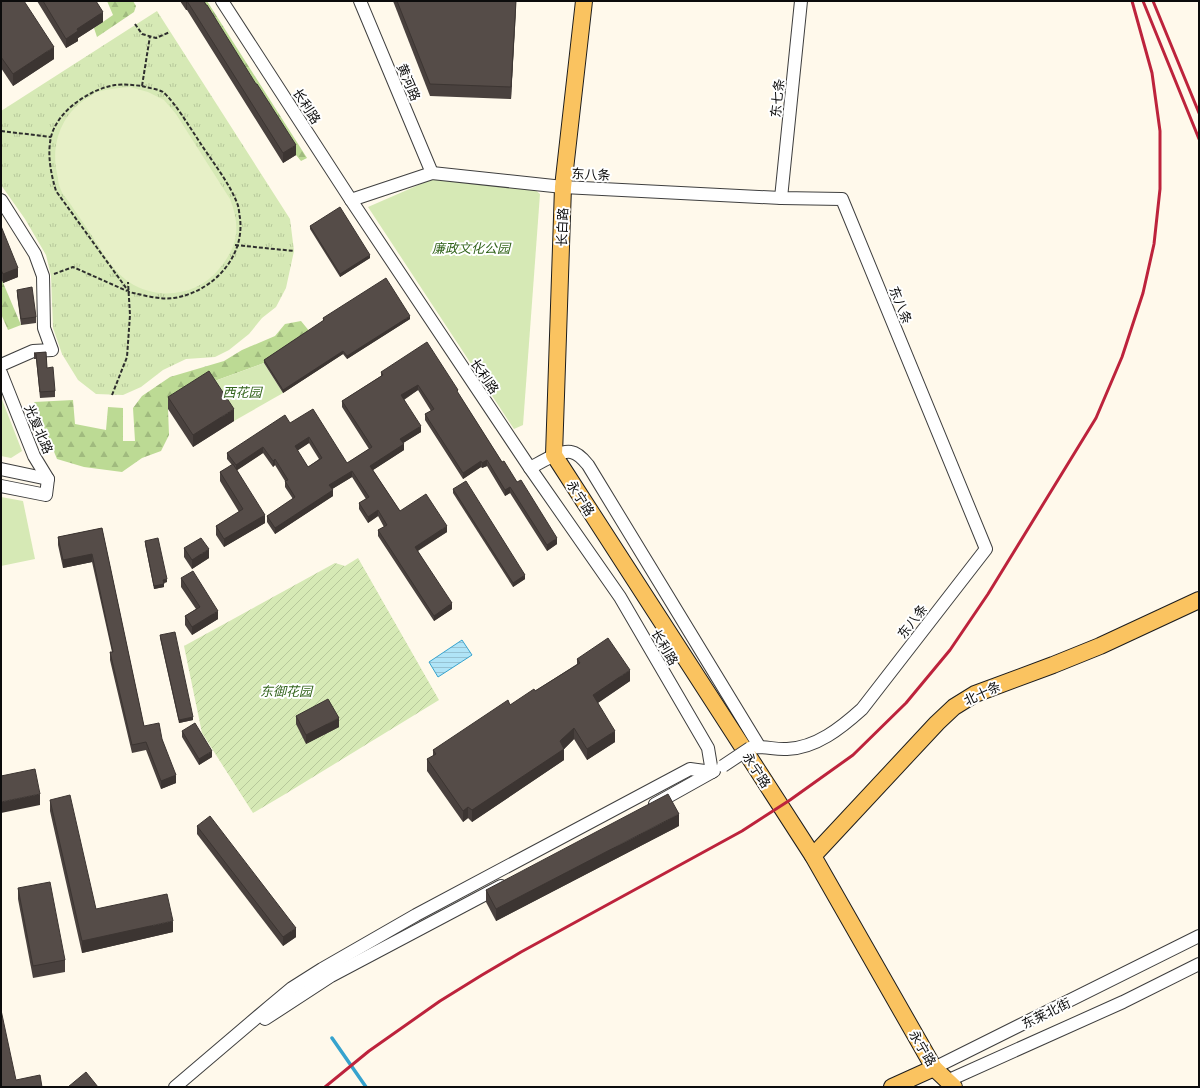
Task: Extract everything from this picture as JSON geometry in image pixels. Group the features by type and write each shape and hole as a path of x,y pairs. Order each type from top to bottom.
{"main road":[{"name":"长白路","path":"554,455 563,187 584,1"},
{"name":"永宁路","path":"554,455 813,856 945,1085"},
{"name":"北十条","path":"813,856 937,723 954,707 975,694 1100,646 1199,600"},
{"name":"东莱北街","path":"892,1087 934,1068"}],"street":[{"name":"长利路","path":"222,1 351,200 530,468 620,597 708,748 712,772"},
{"name":"黄河路","path":"360,1 432,173"},
{"name":"东七条","path":"781,198 801,1"},
{"name":"东八条","path":"351,200 432,173 563,187 781,198 842,199 986,549 862,709 844,725 822,738 804,746 787,749 754,747"},
{"path":"1,200 35,254 43,276 44,328 52,350 33,351 1,365"},
{"name":"光复北路","path":"1,374 34,456 48,479"},
{"path":"530,468 554,455 570,452 581,457 588,465 754,747 648,808"},
{"path":"1,470 48,479 46,495 1,486"},
{"path":"175,1087 292,988 322,969 416,915 690,769 712,772"},
{"path":"184,1087 259,1024 331,976 514,879"},
{"name":"东莱北街","path":"934,1068 1199,936"},
{"name":"东莱北街","path":"945,1085 1123,1002 1199,964"}],"path":[{"path":"135,24 142,34 156,38 170,32"},
{"path":"142,86 150,36"},
{"path":"51,276 73,267 129,292 148,297 172,298 195,293 214,281 227,267 238,245 241,229 238,204 222,176 178,110 162,92 142,86 115,85 95,90 74,104 59,119 51,137 50,172 56,191 129,292"},
{"path":"1,131 51,137"},
{"path":"235,245 294,251"},
{"path":"112,395 128,357 130,315 128,282"}],"green space":[{"path":"107,1 133,1 136,6 134,12 97,37 94,28 113,15"},
{"path":"198,1 207,1 307,158 301,161 296,155"},
{"path":"157,11 290,219 294,251 286,288 276,307 262,318 249,334 229,350 215,357 186,359 163,370 141,387 123,395 96,394 78,380 62,354 53,328 51,276 46,255 25,219 1,185 1,111"},
{"path":"130,87 148,92 164,100 176,114 230,199 236,219 236,236 234,244 225,261 210,278 189,290 177,293 152,292 129,282 106,258 59,186 55,156 56,145 59,134 68,116 75,107 97,92"},
{"name":"廉政文化公园","path":"430,180 447,180 533,188 540,194 523,425 514,429 368,207"},
{"path":"1,278 21,325 8,330 1,314"},
{"path":"301,321 310,332 264,363 209,383 168,409 169,435 161,451 142,458 122,472 84,467 57,459 34,402 73,400 75,424 106,430 108,407 123,408 123,441 135,441 133,408 142,396 170,377 224,361 242,350 275,336 285,324"},
{"name":"西花园","path":"264,363 283,393 234,421 209,383"},
{"path":"1,397 22,451 11,458 1,456"},
{"path":"1,497 23,501 35,559 1,566"},
{"name":"东御花园","path":"358,558 439,700 253,813 202,733 184,646 335,563 345,566"}],"water":[{"path":"462,640 472,655 438,677 429,662"}],"building":[{"path":"1,1 24,1 54,47 13,74 1,57"},
{"path":"43,1 96,1 103,12 77,29 78,31 66,39"},
{"path":"187,1 204,1 296,145 283,153"},
{"path":"397,1 516,1 511,87 430,84"},
{"path":"340,207 370,255 340,274 310,226"},
{"path":"1,226 18,268 3,274 1,270"},
{"path":"386,278 410,316 347,356 343,351 283,390 264,360 324,320 323,318"},
{"path":"32,287 36,317 21,319 17,290"},
{"path":"427,342 502,462 504,461 517,482 521,480 557,538 547,545 510,487 505,490 487,460 482,463 481,461 463,473 425,414 434,409 418,385 401,395 421,426 400,439 404,444 370,466 400,511 426,494 447,526 415,547 452,603 434,616 378,530 387,525 378,510 368,517 359,503 369,497 352,471 329,485 333,490 275,528 267,516 295,497 285,481 288,480 275,459 273,461 263,447 236,465 227,453 285,415 290,423 313,409 347,463 372,447 342,401 383,375 381,372","holes":["309,437 322,458 308,467 295,446"]},
{"path":"46,352 47,368 53,367 55,391 40,392 36,354 34,353"},
{"path":"209,371 234,409 193,435 168,397"},
{"path":"233,464 265,515 224,539 216,526 243,509 220,472"},
{"path":"466,481 525,575 513,583 453,489"},
{"path":"102,528 144,726 159,723 162,739 176,775 161,781 146,742 132,745 110,652 113,652 92,554 63,560 58,537"},
{"path":"158,538 167,579 163,580 164,584 154,586 145,541"},
{"path":"201,538 209,549 192,560 184,548"},
{"path":"193,571 218,611 192,627 185,616 200,607 181,578"},
{"path":"175,632 193,717 179,720 160,635"},
{"path":"608,638 630,670 593,695 615,731 587,749 574,728 560,741 564,749 472,810 468,807 463,811 427,759 436,754 433,750 508,700 510,705 534,689 535,691 580,663 577,659"},
{"path":"328,699 339,718 306,735 296,716"},
{"path":"195,723 212,751 199,759 182,731"},
{"path":"35,769 40,794 1,802 1,776"},
{"path":"668,794 679,814 496,909 486,890"},
{"path":"70,795 96,909 167,894 173,921 82,941 50,800"},
{"path":"210,816 296,928 283,937 197,826"},
{"path":"50,882 65,960 33,966 18,888"},
{"path":"1,1010 16,1080 40,1075 42,1087 1,1087"},
{"path":"86,1072 98,1087 68,1087"}],"waterway":[{"path":"332,1038 366,1087"}],"railway":[{"path":"325,1087 369,1051 440,1001 482,975 521,952 742,831 790,800 853,755 906,703 950,650 988,594 1096,418 1122,357 1143,293 1154,244 1160,189 1160,131 1152,73 1132,1"},
{"path":"1143,1 1199,139"},
{"path":"1153,1 1199,113"}]}
